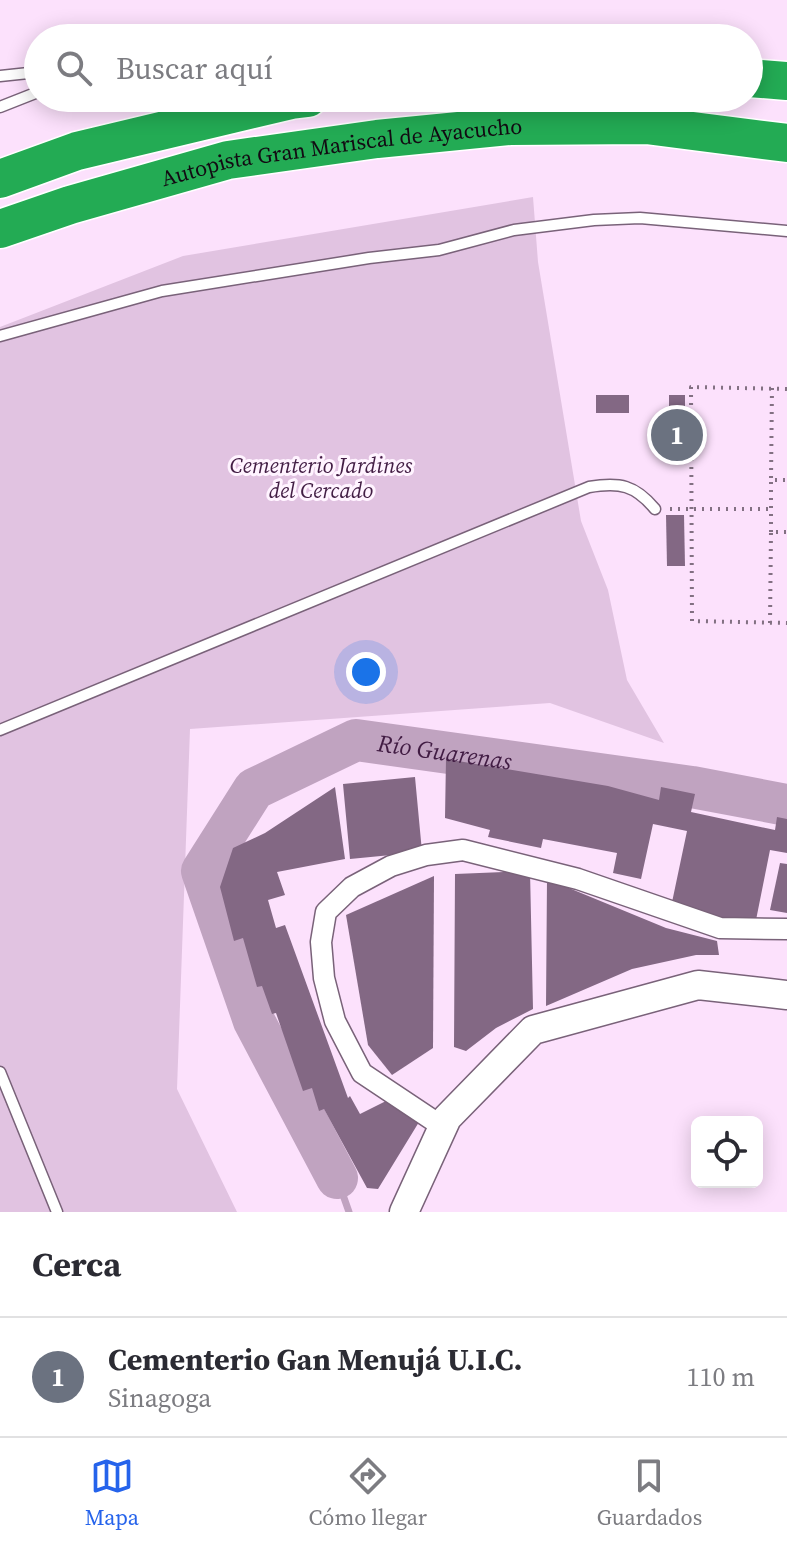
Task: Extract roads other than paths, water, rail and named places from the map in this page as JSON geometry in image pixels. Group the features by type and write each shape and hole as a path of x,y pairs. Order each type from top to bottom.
{"highway":[{"path":"763,79 787,81"},
{"path":"0,179 77,151 241,112"},
{"name":"Autopista Gran Mariscal de Ayacucho","path":"0,229 70,205 228,160 377,139 510,126 646,125 787,143"}],"main road":[{"path":"404,1212 447,1118 533,1030 698,985 787,995"}],"street":[{"path":"443,1127 362,1073 335,1021 324,978 321,942 326,912 352,887 391,866 426,855 463,850 578,879 720,928 787,929"}],"lane":[{"path":"0,76 24,73"},
{"path":"0,107 24,98"},
{"path":"0,336 162,291 341,262 439,250 514,230 640,218 787,231"},
{"path":"0,730 589,487 609,483 627,487 643,495 655,509"},
{"path":"0,1072 57,1212"}],"waterway":[{"name":"Río Guarenas","path":"337,1178 254,1021 202,871 254,789 356,740 692,787 787,805"},
{"path":"337,1178 349,1212"}],"place":[{"name":"Cementerio Gan Menujá U.I.C.","path":"677,435"}],"park label":[{"name":"Cementerio Jardines del Cercado","path":"321,478"}]}
